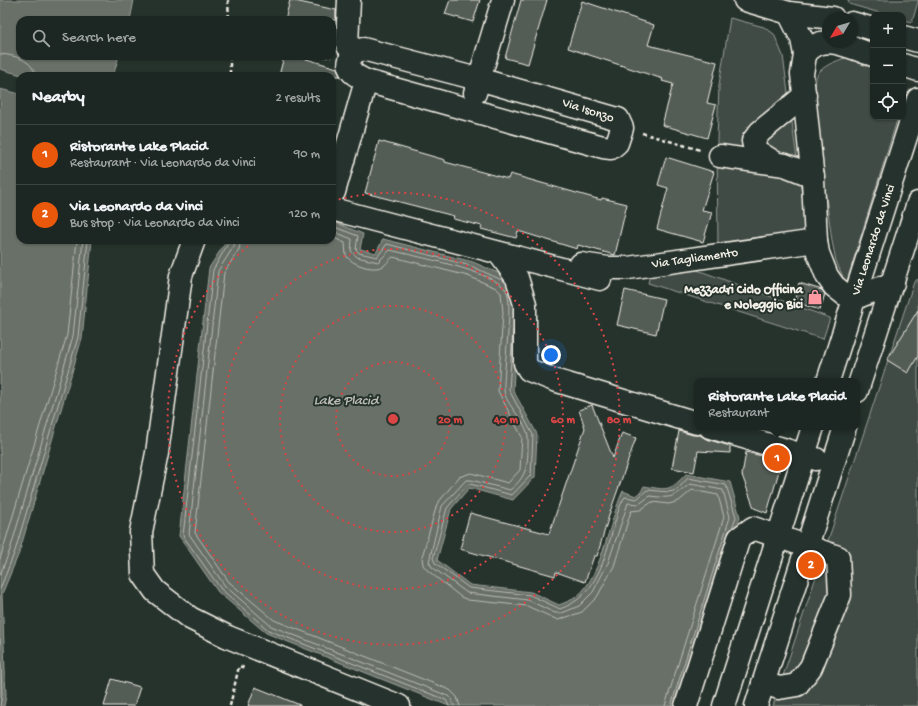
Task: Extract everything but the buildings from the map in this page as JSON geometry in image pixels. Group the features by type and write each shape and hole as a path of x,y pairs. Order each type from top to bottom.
{"street":[{"path":"349,0 347,45 353,52"},
{"path":"470,110 503,0"},
{"path":"745,0 822,15"},
{"path":"795,9 822,32"},
{"path":"795,9 802,39 817,226 816,241 827,276 844,294 855,298 893,283"},
{"path":"858,25 870,28"},
{"path":"906,38 918,41"},
{"path":"774,162 755,150 753,141 804,75 810,47 816,43 822,42"},
{"path":"853,48 870,54"},
{"name":"Via Isonzo","path":"363,50 479,80 618,119 622,128 617,143 610,148 366,81 355,75 350,70 349,60 353,52 363,50"},
{"path":"906,66 918,70"},
{"path":"336,189 366,81"},
{"name":"Via Leonardo da Vinci","path":"829,378 918,99"},
{"path":"720,156 741,160 774,162 813,176"},
{"path":"336,201 499,252 600,279"},
{"path":"860,382 893,283 911,243 918,203"},
{"path":"878,228 878,241 883,247 893,250 911,243"},
{"name":"Via Tagliamento","path":"574,262 608,268 628,268 816,241"},
{"path":"193,244 181,276 157,453 141,532 143,574 155,591 190,618 228,637 400,706"},
{"path":"499,252 517,278 524,304 525,363 529,370 554,380 694,422"},
{"path":"720,430 833,464"},
{"path":"724,706 811,430"},
{"path":"756,706 844,430"},
{"path":"686,706 739,538 753,528 838,557 840,595 811,667 798,685 779,688 765,677 738,661"}],"path":[{"path":"228,0 229,16"},
{"path":"230,60 230,72"},
{"path":"622,128 720,156"},
{"path":"230,706 240,666 247,668"}],"shaded area":[{"path":"848,0 918,0 912,22 906,21 906,12 877,12 849,4"},
{"path":"730,18 764,27 774,34 783,56 807,233 718,246 717,141 719,85"},
{"path":"845,58 870,60 870,120 897,120 846,284 836,261 832,241 817,127 815,85 819,72 830,64"},
{"path":"678,263 830,318 823,339 648,283 652,268"},
{"path":"918,279 918,706 773,706 914,282"}],"water":[{"path":"0,0 134,0 131,16 16,16 16,60 118,60 114,72 16,72 16,73 0,69"},
{"path":"0,89 16,93 16,244 92,244 82,338 19,553 2,594 6,696 4,706 0,706"},
{"name":"Lake Placid","path":"336,223 363,234 360,249 376,253 383,239 473,262 505,276 518,311 513,390 537,434 535,477 513,500 469,488 451,509 437,560 470,585 531,592 559,605 573,599 583,591 591,579 603,550 623,491 636,496 641,492 644,486 663,489 671,487 686,474 730,482 740,517 680,706 449,706 266,633 218,592 179,536 209,268 224,244 336,244"}],"place":[{"name":"Mezzadri Ciclo Officina e Noleggio Bici","path":"815,297"},
{"name":"Ristorante Lake Placid","path":"777,458"},
{"name":"Via Leonardo da Vinci","path":"811,565"}]}
